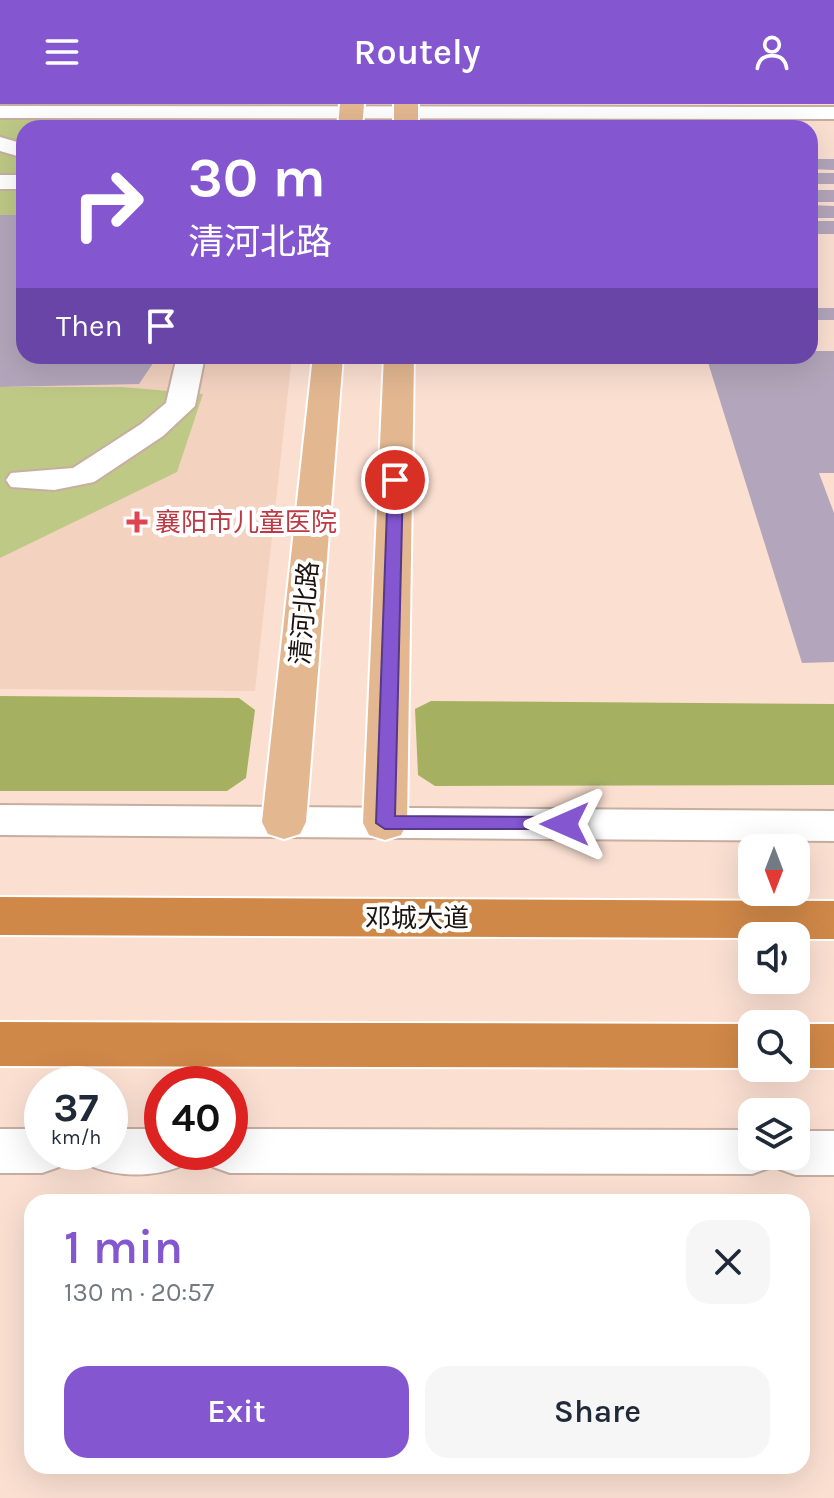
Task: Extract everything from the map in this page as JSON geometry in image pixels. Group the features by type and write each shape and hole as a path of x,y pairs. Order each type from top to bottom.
{"highway":[{"name":"邓城大道","path":"0,916 834,920"},
{"path":"0,1044 738,1046"},
{"path":"810,1046 834,1046"}],"main road":[{"name":"清河北路","path":"284,822 327,364"},
{"path":"385,823 399,364"}],"street":[{"path":"262,104 352,112"},
{"path":"406,113 709,104"},
{"path":"0,112 834,113"},
{"path":"22,480 54,481 83,475 152,430 180,406 189,364"},
{"path":"0,820 834,826"},
{"path":"0,1151 24,1151"},
{"path":"248,1151 738,1152"},
{"path":"810,1153 834,1153"}],"shaded area":[{"name":"襄阳市儿童医院","path":"0,106 319,107 318,120 16,120 16,364 291,364 255,691 0,689"}],"green space":[{"path":"0,115 307,115 306,120 16,120 16,215 0,215"},
{"path":"0,387 122,387 203,394 177,472 0,558"},
{"path":"0,696 239,698 255,710 246,778 227,791 0,791"},
{"path":"431,701 834,704 834,785 435,786 418,775 415,709"}],"building":[{"path":"818,159 834,159 834,170 818,169"},
{"path":"818,173 834,173 834,184 818,184"},
{"path":"818,190 834,190 834,202 818,202"},
{"path":"818,205 834,206 834,218 818,218"},
{"path":"0,215 16,215 16,364 153,364 139,384 0,387"},
{"path":"818,221 834,221 834,234 818,234"},
{"path":"818,308 834,308 834,320 818,320"},
{"path":"818,351 834,351 834,473 819,473 834,513 834,662 802,663 709,364 818,364"}],"place":[{"name":"襄阳市儿童医院","path":"137,522"}],"route":[{"path":"395,480 385,823 565,824"}]}
